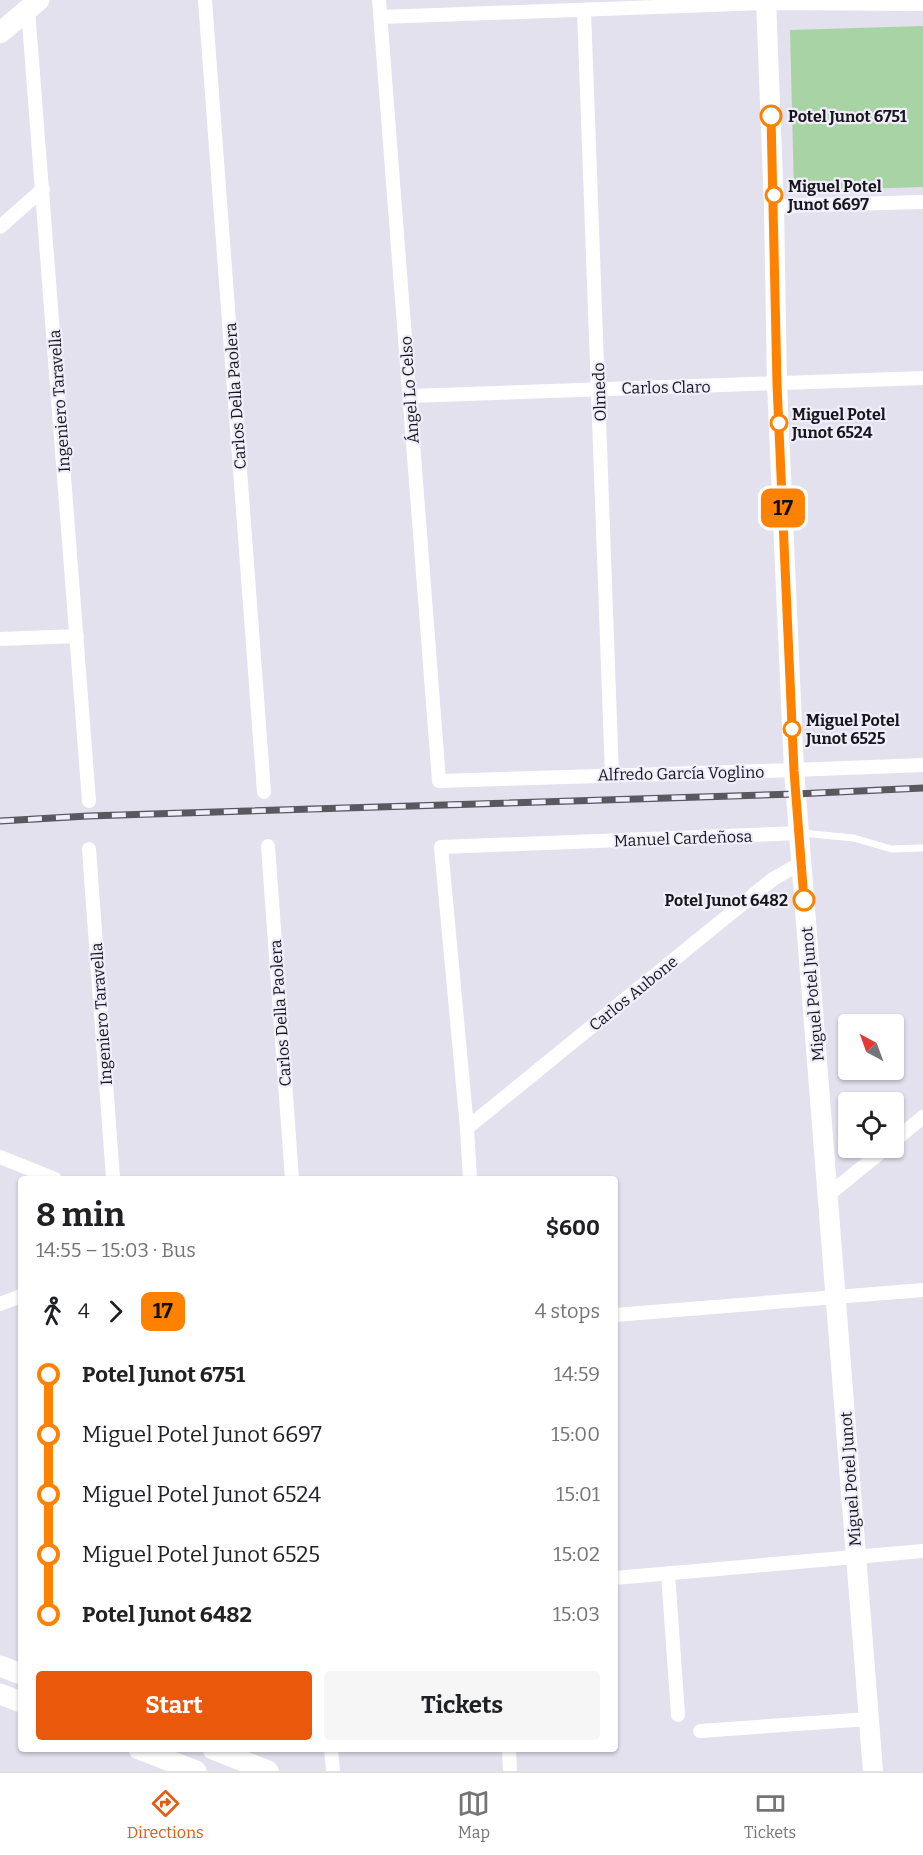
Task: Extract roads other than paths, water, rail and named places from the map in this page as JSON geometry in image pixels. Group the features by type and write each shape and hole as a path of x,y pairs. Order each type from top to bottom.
{"main road":[{"name":"Miguel Potel Junot","path":"767,2 777,384 794,771 873,1771"},
{"path":"0,33 31,3"},
{"path":"0,1666 18,1673"},
{"path":"0,1694 18,1701"},
{"path":"146,1752 184,1769"},
{"path":"220,1752 268,1771"}],"street":[{"name":"Carlos Della Paolera","path":"205,0 264,792"},
{"name":"Ángel Lo Celso","path":"379,0 440,781"},
{"path":"381,17 767,2 923,4"},
{"name":"Ingeniero Taravella","path":"31,3 89,801"},
{"name":"Olmedo","path":"584,10 612,775"},
{"path":"0,227 43,189"},
{"path":"774,206 923,202"},
{"name":"Carlos Claro","path":"410,396 923,378"},
{"path":"0,639 77,636"},
{"name":"Alfredo García Voglino","path":"440,781 923,765"},
{"name":"Manuel Cardeñosa","path":"467,1128 441,847 800,833"},
{"name":"Carlos Della Paolera","path":"268,846 292,1176"},
{"name":"Ingeniero Taravella","path":"89,849 113,1176"},
{"name":"Carlos Aubone","path":"467,1128 773,879 801,863"},
{"path":"904,1133 923,1117"},
{"path":"467,1128 470,1176"},
{"path":"0,1157 48,1176"},
{"path":"828,1195 874,1158"},
{"path":"618,1315 923,1290"},
{"path":"0,1304 18,1297"},
{"path":"618,1578 923,1551"},
{"path":"668,1573 678,1715"},
{"path":"700,1731 869,1719"},
{"path":"331,1752 333,1771"},
{"path":"509,1752 510,1771"}],"lane":[{"name":"Manuel Cardeñosa","path":"800,833 854,838 891,849 923,848"}],"railway":[{"path":"0,821 88,816 923,788"}],"place":[{"name":"Potel Junot 6751","path":"771,116"},
{"name":"Miguel Potel Junot 6697","path":"774,195"},
{"name":"Miguel Potel Junot 6524","path":"779,423"},
{"name":"Miguel Potel Junot 6525","path":"792,729"},
{"name":"Potel Junot 6482","path":"804,900"}]}
